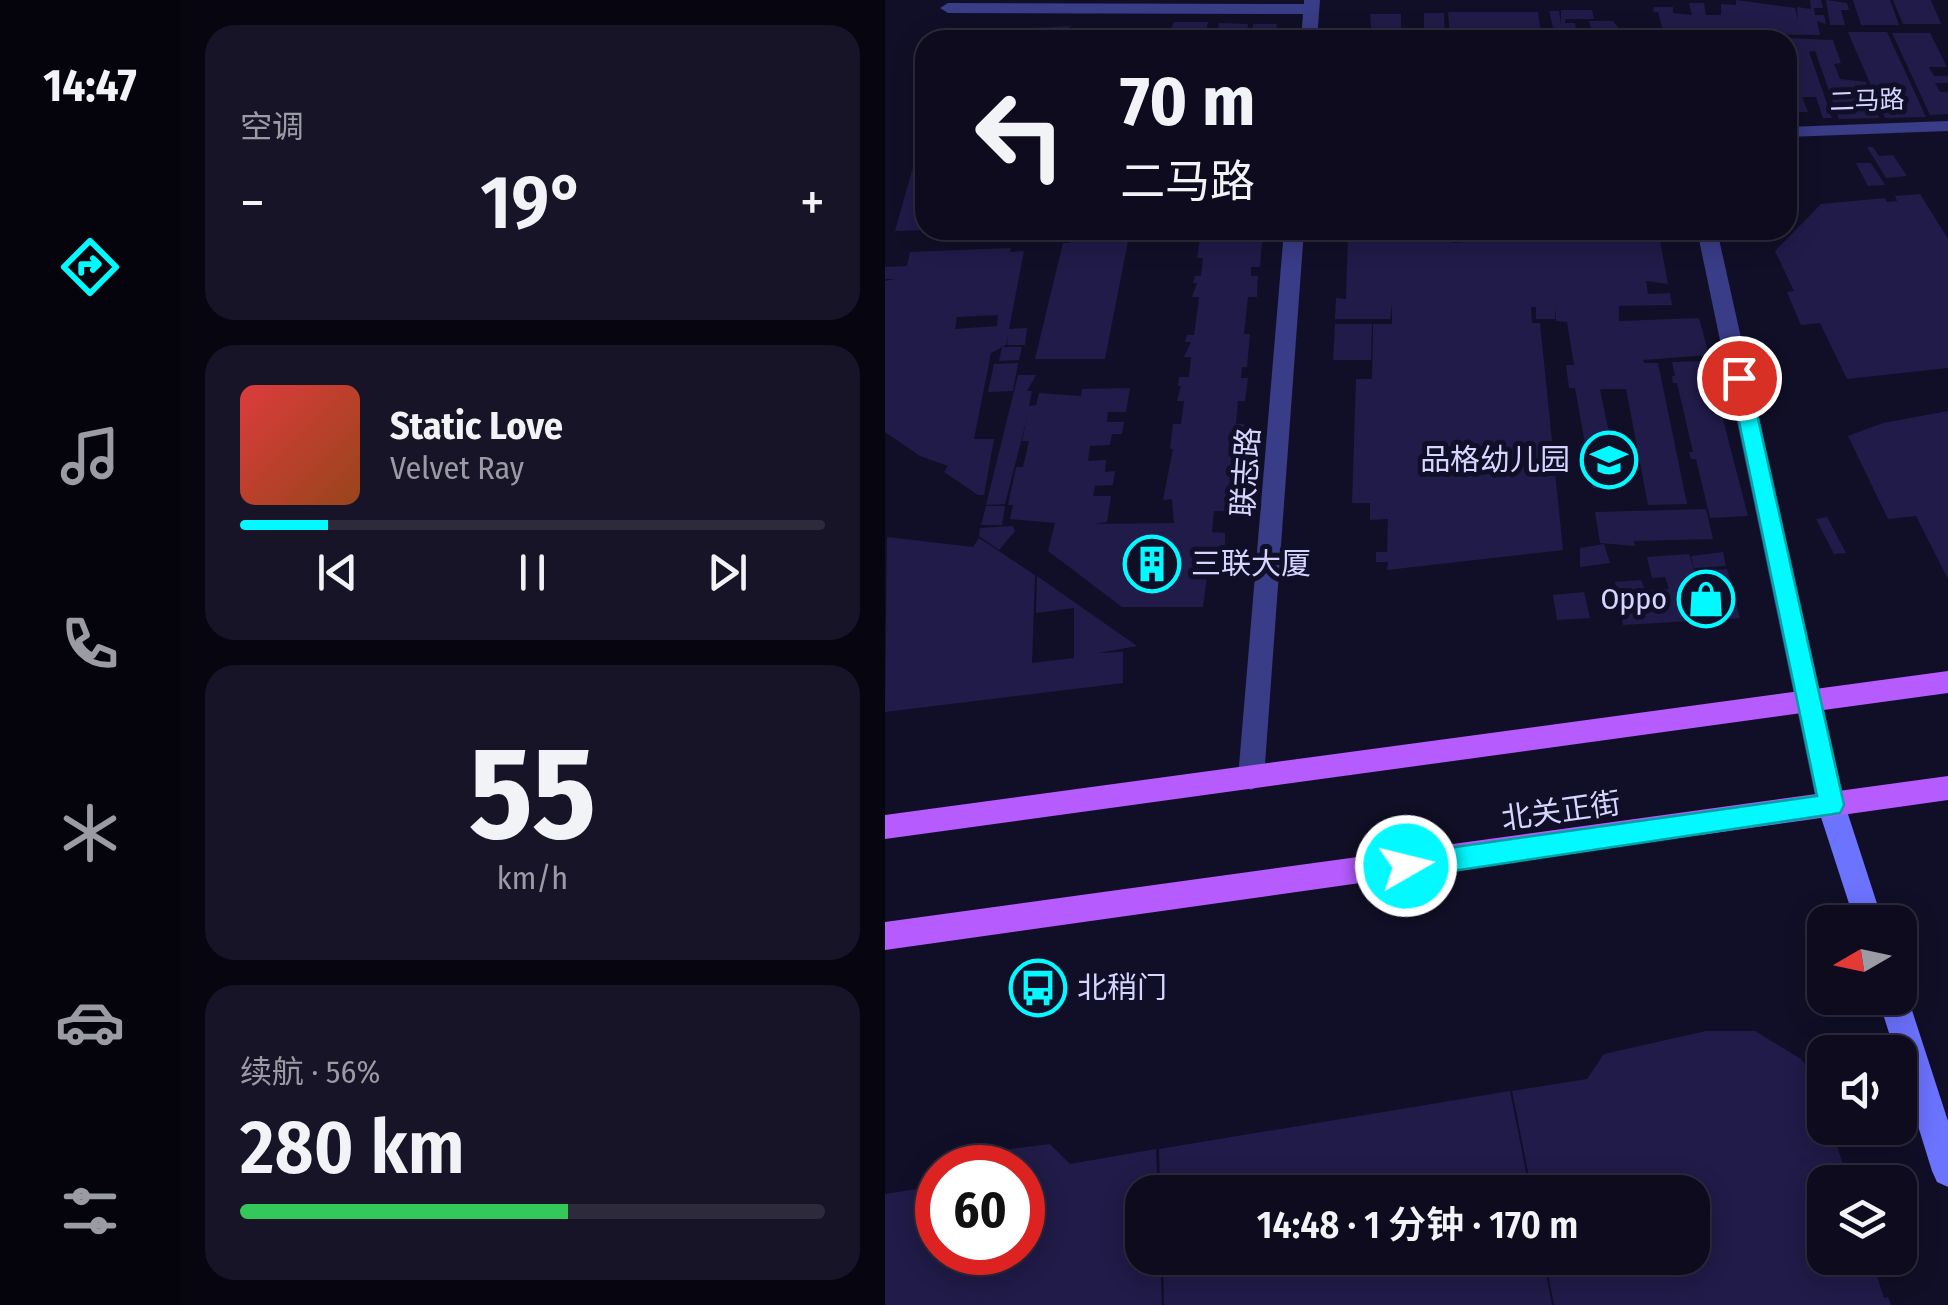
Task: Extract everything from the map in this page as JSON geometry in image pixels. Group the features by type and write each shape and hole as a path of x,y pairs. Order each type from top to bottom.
{"main road":[{"path":"885,827 1948,682"},
{"name":"北关正街","path":"885,936 1948,788"}],"street":[{"path":"947,8 1312,4 1310,30"},
{"name":"二马路","path":"1797,132 1948,126"},
{"name":"联志路","path":"1251,778 1293,240"},
{"path":"1709,240 1831,805 1863,905"},
{"path":"1898,1015 1948,1171"}],"building":[{"path":"1736,0 1795,8 1798,20 1797,7 1811,9 1810,0 1821,0 1823,8 1814,8 1815,15 1824,15 1826,24 1817,21 1820,35 1797,35 1797,30 1663,30 1658,12 1653,12 1654,7 1673,7 1673,13 1692,15 1689,3 1704,3 1706,15 1721,15 1721,4 1736,5"},
{"path":"1826,0 1847,3 1849,10 1841,10 1845,25 1830,25"},
{"path":"1853,0 1890,0 1899,25 1861,25"},
{"path":"1893,0 1931,0 1941,24 1903,24"},
{"path":"1561,10 1592,10 1594,19 1565,19 1565,23 1575,23 1576,30 1554,30 1549,11 1559,11 1561,24"},
{"path":"1448,12 1538,12 1541,30 1449,30"},
{"path":"1424,13 1444,13 1445,30 1424,30"},
{"path":"1370,14 1401,14 1402,30 1371,30"},
{"path":"1589,21 1613,21 1620,30 1592,30"},
{"path":"1174,22 1208,22 1206,30 1170,30"},
{"path":"1219,23 1248,24 1247,30 1218,30"},
{"path":"1253,24 1277,24 1276,30 1253,30"},
{"path":"1072,26 1064,30 1003,30"},
{"path":"1848,32 1887,32 1926,117 1885,118"},
{"path":"1892,33 1930,33 1947,67 1929,67 1934,76 1948,76 1948,83 1935,83 1940,92 1948,92 1948,114 1930,115"},
{"path":"1797,38 1833,40 1841,63 1834,64 1840,79 1866,82 1879,118 1839,119 1815,51 1809,52 1832,118 1823,118 1816,97 1802,97 1808,112 1797,112"},
{"path":"1867,147 1873,147 1879,156 1893,155 1907,176 1886,178"},
{"path":"915,160 915,230 895,231"},
{"path":"1856,163 1871,163 1885,185 1868,186"},
{"path":"1920,194 1948,239 1948,368 1847,379 1820,323 1801,325 1787,292 1794,291 1775,251 1786,240 1797,240 1797,229 1821,204 1885,198 1887,202 1897,201 1895,196"},
{"path":"1128,240 1105,359 1035,359 1063,243"},
{"path":"1200,240 1262,240 1260,267 1251,267 1251,276 1258,276 1257,297 1248,297 1244,334 1250,334 1247,367 1242,367 1241,378 1248,378 1245,401 1238,401 1236,424 1244,424 1242,448 1233,448 1230,472 1239,472 1236,498 1227,498 1226,511 1214,511 1212,532 1225,533 1225,551 1210,552 1210,560 1216,559 1222,565 1208,569 1203,607 1122,607 1048,551 1055,523 1010,519 1013,505 1008,505 1016,467 1023,467 1029,441 1022,441 1028,414 1005,504 986,505 1018,375 1036,375 1027,391 1032,391 1029,406 1036,405 1039,393 1081,396 1082,389 1130,388 1126,412 1108,412 1107,422 1124,422 1122,434 1112,434 1110,445 1090,446 1088,461 1106,460 1105,472 1115,471 1113,485 1095,486 1093,496 1111,496 1107,522 1095,524 1174,523 1172,499 1163,500 1173,449 1173,424 1181,424 1184,401 1177,401 1179,377 1189,377 1191,357 1184,357 1191,342 1185,342 1187,335 1194,335 1199,297 1192,297 1197,283 1193,283 1195,276 1201,276 1203,258 1197,258"},
{"path":"1348,240 1660,240 1668,284 1646,281 1648,294 1670,293 1672,305 1619,306 1619,321 1699,318 1709,355 1643,360 1658,363 1687,504 1648,505 1626,389 1600,389 1620,487 1593,488 1575,388 1569,388 1566,365 1574,365 1567,322 1556,321 1555,307 1555,319 1536,319 1536,307 1531,307 1532,323 1540,323 1563,550 1387,570 1388,562 1376,562 1376,552 1387,552 1388,519 1370,520 1370,503 1352,503 1356,379 1372,379 1373,324 1392,324 1392,304 1390,319 1335,319 1336,298 1346,299"},
{"path":"1011,248 1010,252 1024,251 1009,329 1027,328 1025,345 1007,345 1008,335 1006,345 991,353 974,439 994,439 984,495 944,472 948,466 920,456 885,432 885,281 895,279 885,279 885,267 907,266 910,252","holes":["998,315 997,326 955,329 957,317"]},
{"path":"1335,324 1372,324 1371,360 1333,360"},
{"path":"1002,347 1022,347 1019,360 999,361"},
{"path":"1708,361 1748,516 1710,518 1696,459 1691,459 1689,452 1693,452 1677,383 1673,383 1672,362"},
{"path":"1018,363 1013,391 988,392 994,364"},
{"path":"1948,411 1948,579 1916,516 1888,519 1848,436 1883,423"},
{"path":"986,506 1005,506 1002,525 981,525"},
{"path":"1706,509 1713,539 1634,541 1635,546 1600,543 1595,512"},
{"path":"1827,517 1846,553 1834,554 1816,519"},
{"path":"1013,526 1015,531 999,550 979,536 980,528"},
{"path":"887,537 973,547 979,538 1035,575 1032,663 1074,658 1074,608 1036,613 1037,576 1137,646 1098,653 1123,652 1123,683 885,712"},
{"path":"1604,544 1610,563 1580,567 1580,548"},
{"path":"1723,552 1726,566 1694,568 1691,556"},
{"path":"1689,554 1702,592 1701,577 1708,576 1706,570 1727,569 1740,618 1623,625 1615,582 1641,580 1645,590 1669,589 1665,577 1652,578 1647,557"},
{"path":"1584,592 1590,618 1557,620 1553,595"},
{"path":"1706,1031 1755,1031 1801,1059 1807,1067 1807,1145 1837,1145 1843,1165 1807,1165 1807,1275 1877,1275 1884,1298 1888,1297 1891,1305 1554,1305 1548,1275 1710,1275 1710,1175 1529,1175 1512,1091 1587,1079 1604,1054"},
{"path":"1510,1091 1527,1175 1160,1175 1159,1149"},
{"path":"1050,1144 1070,1164 1156,1149 1157,1175 1125,1175 1125,1275 1161,1275 1162,1305 885,1305 885,1194 915,1189 915,1275 1045,1275 1042,1145"},
{"path":"1163,1275 1546,1275 1552,1305 1164,1305"}],"place":[{"name":"品格幼儿园","path":"1609,460"},
{"name":"三联大厦","path":"1152,564"},
{"name":"Oppo","path":"1706,599"},
{"name":"北稍门","path":"1038,988"}],"route":[{"path":"1406,866 1831,805 1739,378"}]}
